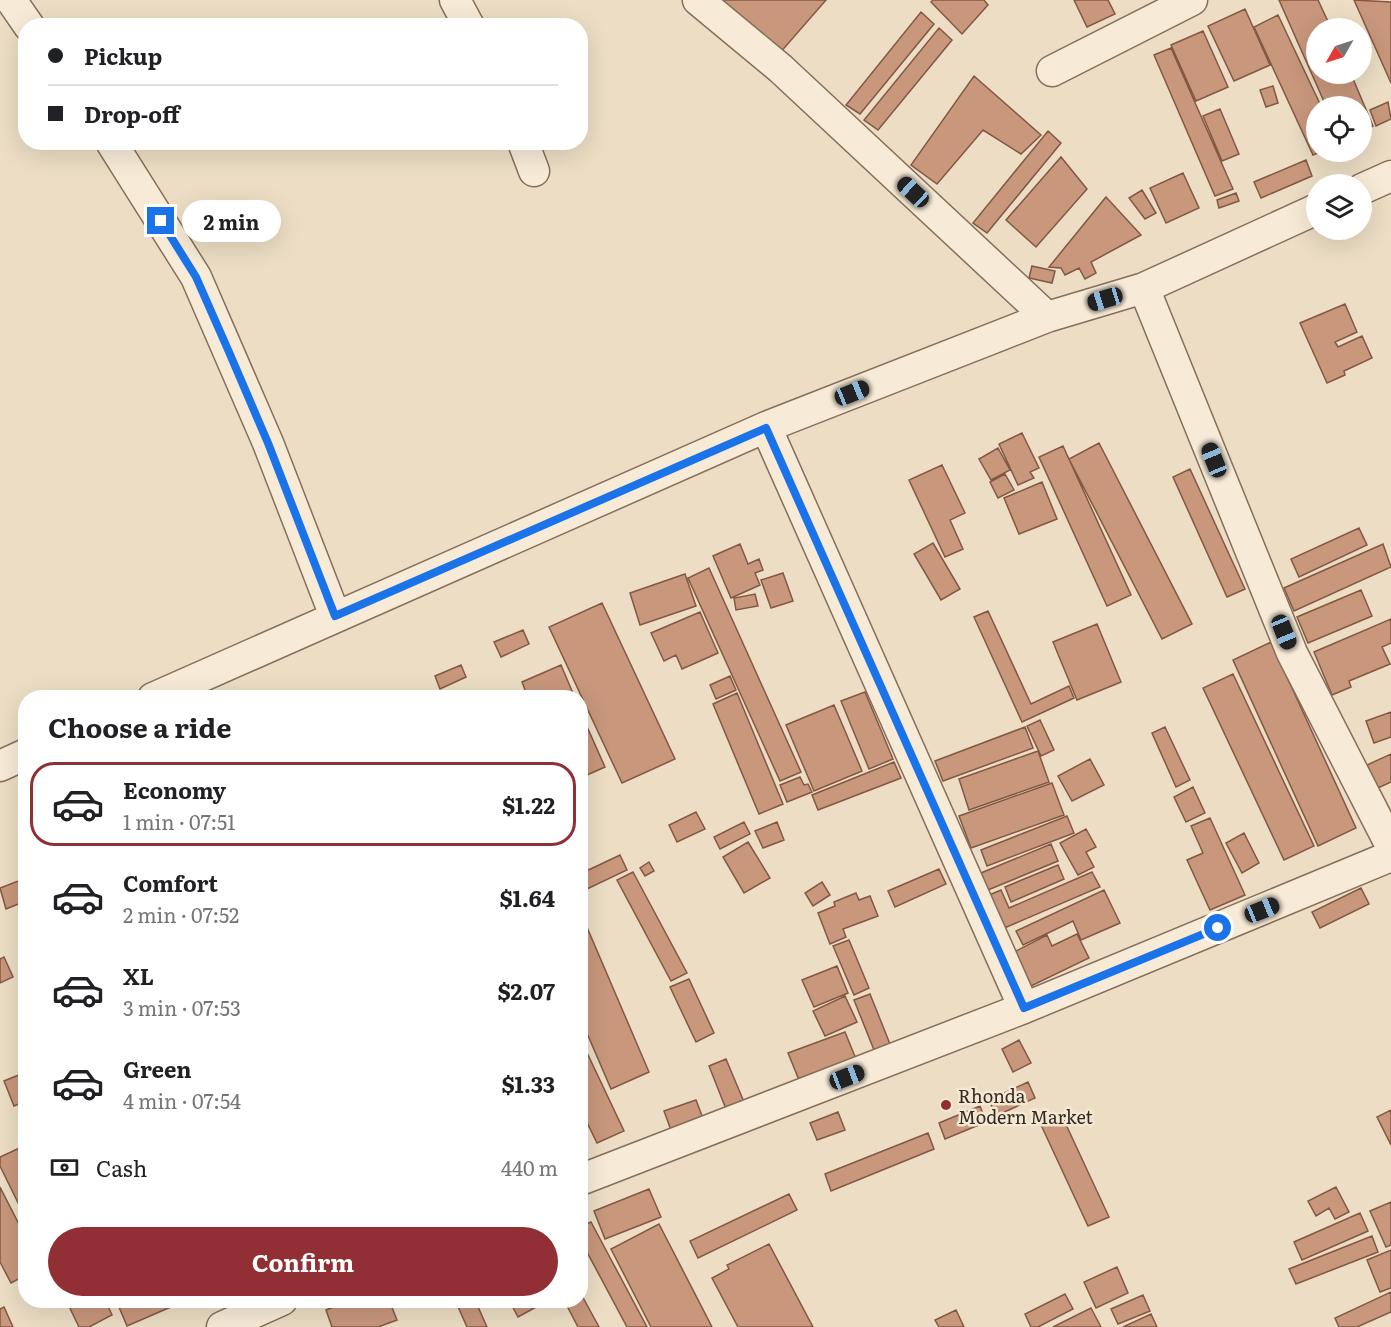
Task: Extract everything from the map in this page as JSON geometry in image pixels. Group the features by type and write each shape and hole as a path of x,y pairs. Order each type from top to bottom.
{"street":[{"path":"11,0 23,18"},
{"path":"455,0 465,18"},
{"path":"698,0 780,68 1047,317"},
{"path":"1052,71 1192,0"},
{"path":"116,150 196,277 268,443 335,616"},
{"path":"526,150 534,171"},
{"path":"1372,185 1391,176"},
{"path":"171,690 766,428 1047,317 1144,288 1306,214"},
{"path":"1144,288 1292,653 1391,846"},
{"path":"766,428 1024,1008"},
{"path":"0,766 18,758"},
{"path":"588,1176 1024,1008 1391,856"},
{"path":"222,1327 264,1308"}],"building":[{"path":"722,0 826,0 779,54"},
{"path":"933,0 984,0 988,5 962,34 931,2"},
{"path":"1074,0 1108,0 1115,14 1087,27"},
{"path":"1279,0 1318,0 1326,18 1306,18 1306,61"},
{"path":"1354,0 1391,2 1391,83 1372,40 1372,18 1362,18"},
{"path":"1245,9 1270,65 1234,81 1208,26"},
{"path":"921,12 934,24 860,114 846,105"},
{"path":"1278,15 1306,74 1306,84 1311,84 1316,96 1306,96 1306,140 1254,27"},
{"path":"939,28 952,40 878,130 864,120"},
{"path":"1203,31 1228,87 1196,101 1171,45"},
{"path":"1171,48 1233,189 1215,196 1154,55"},
{"path":"974,76 1041,135 1021,154 983,130 937,184 911,165"},
{"path":"1316,84 1355,84 1360,96 1322,96"},
{"path":"1273,86 1278,103 1266,107 1260,90"},
{"path":"1388,102 1391,119 1376,126 1372,109"},
{"path":"1220,109 1239,154 1222,161 1203,116"},
{"path":"1048,131 1061,143 987,233 973,223"},
{"path":"1061,157 1087,189 1036,247 1006,220"},
{"path":"1306,160 1311,174 1306,174 1306,179 1261,198 1254,182"},
{"path":"1183,173 1199,208 1166,223 1150,188"},
{"path":"1142,190 1156,213 1145,219 1129,198"},
{"path":"1236,193 1239,201 1219,208 1217,200"},
{"path":"1106,197 1141,235 1091,262 1096,273 1085,279 1079,268 1065,275 1061,268 1049,267"},
{"path":"1032,266 1055,271 1052,283 1029,278"},
{"path":"1345,304 1357,332 1335,342 1338,347 1362,336 1372,358 1344,371 1345,375 1327,383 1300,323"},
{"path":"1022,433 1039,468 1030,472 1034,478 1018,485 999,444"},
{"path":"1099,443 1192,624 1162,639 1069,459"},
{"path":"1063,446 1131,595 1107,606 1039,457"},
{"path":"998,448 1010,470 991,480 979,459"},
{"path":"942,465 965,513 950,520 963,549 945,557 909,480"},
{"path":"1190,469 1245,589 1227,597 1173,477"},
{"path":"1005,474 1014,490 998,498 990,482"},
{"path":"1042,482 1057,519 1019,534 1004,498"},
{"path":"1359,528 1367,545 1299,577 1291,559"},
{"path":"933,543 960,589 941,600 914,554"},
{"path":"740,544 748,564 759,559 763,570 755,573 760,585 731,598 713,556"},
{"path":"1383,544 1391,567 1294,611 1284,588"},
{"path":"709,568 801,772 780,781 688,578"},
{"path":"783,573 793,601 771,608 761,580"},
{"path":"685,574 696,606 640,625 630,593"},
{"path":"1361,590 1372,616 1308,643 1297,617"},
{"path":"755,594 758,606 736,610 734,598"},
{"path":"602,603 675,759 622,783 588,710 588,690 578,690 549,627"},
{"path":"988,611 1031,704 1069,686 1074,698 1022,722 974,617"},
{"path":"700,612 718,653 682,669 676,655 664,661 651,633"},
{"path":"1391,619 1391,643 1382,647 1390,664 1349,681 1351,687 1332,695 1314,652"},
{"path":"1097,624 1121,682 1077,700 1053,642"},
{"path":"523,630 529,644 501,657 494,642"},
{"path":"1271,642 1356,828 1318,846 1233,660"},
{"path":"461,665 466,677 440,689 435,676"},
{"path":"561,665 572,690 525,690 522,682"},
{"path":"1233,674 1314,846 1284,860 1203,688"},
{"path":"730,676 736,690 716,699 710,685"},
{"path":"865,692 893,759 869,769 841,701"},
{"path":"737,693 783,804 759,814 713,704"},
{"path":"834,705 862,771 814,791 786,725"},
{"path":"1391,712 1391,737 1374,743 1366,721"},
{"path":"1040,720 1054,750 1041,756 1027,726"},
{"path":"1025,727 1033,748 943,781 935,761"},
{"path":"1165,727 1190,780 1176,787 1152,733"},
{"path":"588,729 605,767 588,774"},
{"path":"1038,751 1049,782 969,810 959,779"},
{"path":"1391,754 1391,782 1378,788 1367,765"},
{"path":"1090,759 1104,785 1072,801 1058,776"},
{"path":"894,762 901,778 818,810 812,795"},
{"path":"800,777 804,785 808,784 812,792 787,802 780,785"},
{"path":"1052,783 1064,815 971,848 959,816"},
{"path":"1193,787 1205,813 1186,822 1174,797"},
{"path":"696,812 705,829 677,842 669,825"},
{"path":"1067,816 1074,833 987,866 981,850"},
{"path":"1210,818 1245,895 1210,910 1187,860 1203,853 1191,826"},
{"path":"744,822 750,834 720,849 714,837"},
{"path":"777,822 784,840 763,848 755,831"},
{"path":"1086,829 1096,847 1086,852 1094,867 1078,875 1060,843"},
{"path":"1244,833 1259,863 1242,873 1226,843"},
{"path":"748,842 770,878 744,893 723,857"},
{"path":"1051,844 1058,861 988,890 981,873"},
{"path":"620,855 627,870 588,889 588,870"},
{"path":"649,862 654,871 645,876 640,868"},
{"path":"1058,865 1064,879 1011,902 1005,887"},
{"path":"939,869 946,884 895,907 888,891"},
{"path":"633,872 687,973 671,981 617,880"},
{"path":"1092,872 1100,887 1002,929 987,896 1001,890 1009,908"},
{"path":"18,881 18,904 6,909 0,888"},
{"path":"822,882 830,895 813,906 805,893"},
{"path":"1361,888 1369,904 1320,928 1312,912"},
{"path":"1104,890 1120,923 1081,940 1073,921 1023,945 1016,931"},
{"path":"856,893 859,900 870,896 878,916 843,929 846,937 830,944 818,913 835,906 834,902"},
{"path":"588,930 649,1072 611,1089 588,1036"},
{"path":"1077,934 1089,958 1031,986 1014,952 1047,935 1052,946"},
{"path":"849,940 869,988 854,995 833,946"},
{"path":"4,957 13,977 0,983 0,959"},
{"path":"837,966 848,993 814,1007 802,980"},
{"path":"689,979 714,1033 696,1042 670,987"},
{"path":"870,994 890,1044 874,1050 854,1000"},
{"path":"845,996 857,1022 825,1036 813,1011"},
{"path":"845,1032 856,1059 799,1080 788,1053"},
{"path":"1019,1040 1031,1063 1013,1072 1002,1049"},
{"path":"588,1055 624,1131 597,1143 588,1124"},
{"path":"726,1059 744,1102 726,1109 709,1066"},
{"path":"18,1075 18,1104 14,1106 4,1081"},
{"path":"1028,1082 1035,1098 996,1116 989,1100"},
{"path":"696,1100 704,1121 672,1133 664,1111"},
{"path":"980,1106 986,1122 945,1139 939,1123"},
{"path":"1391,1110 1391,1145 1377,1117"},
{"path":"838,1112 845,1130 817,1140 810,1123"},
{"path":"1062,1116 1109,1217 1088,1226 1041,1125"},
{"path":"928,1133 934,1149 831,1191 825,1174"},
{"path":"18,1149 18,1203 0,1166 0,1157"},
{"path":"0,1187 18,1222 18,1279 11,1283 0,1262"},
{"path":"1336,1187 1349,1212 1335,1219 1329,1208 1316,1216 1308,1201"},
{"path":"649,1189 661,1217 605,1239 594,1211"},
{"path":"789,1194 797,1210 698,1258 690,1241"},
{"path":"1391,1202 1391,1245 1386,1247 1370,1211"},
{"path":"1360,1213 1368,1231 1302,1260 1294,1242"},
{"path":"591,1222 647,1327 627,1327 588,1254 588,1223"},
{"path":"659,1224 712,1327 651,1327 611,1249"},
{"path":"1372,1236 1378,1252 1296,1284 1289,1269"},
{"path":"769,1244 813,1327 738,1327 712,1278 729,1269 727,1265"},
{"path":"1391,1250 1391,1288 1380,1292 1367,1260"},
{"path":"1117,1267 1128,1293 1096,1308 1084,1282"},
{"path":"1391,1292 1391,1312 1357,1327 1339,1327 1335,1318"},
{"path":"1065,1294 1073,1309 1038,1327 1031,1327 1025,1314"},
{"path":"1143,1295 1150,1311 1118,1324 1111,1309"},
{"path":"4,1307 13,1327 0,1327 0,1309"},
{"path":"588,1307 599,1327 578,1327 568,1308"},
{"path":"70,1308 109,1308 112,1315 89,1327 79,1327"},
{"path":"119,1308 168,1308 127,1326"},
{"path":"331,1308 392,1308 397,1320 378,1327 332,1327 326,1310"},
{"path":"459,1308 479,1308 487,1327 467,1327"},
{"path":"513,1308 534,1308 518,1317"},
{"path":"1091,1308 1101,1327 1053,1327"},
{"path":"956,1310 964,1327 939,1327 935,1320"},
{"path":"1151,1314 1157,1327 1123,1327"}],"place":[{"name":"Rhonda Modern Market","path":"946,1105"}],"route":[{"path":"161,221 196,277 268,443 335,616 766,428 1024,1008 1218,928"}]}
